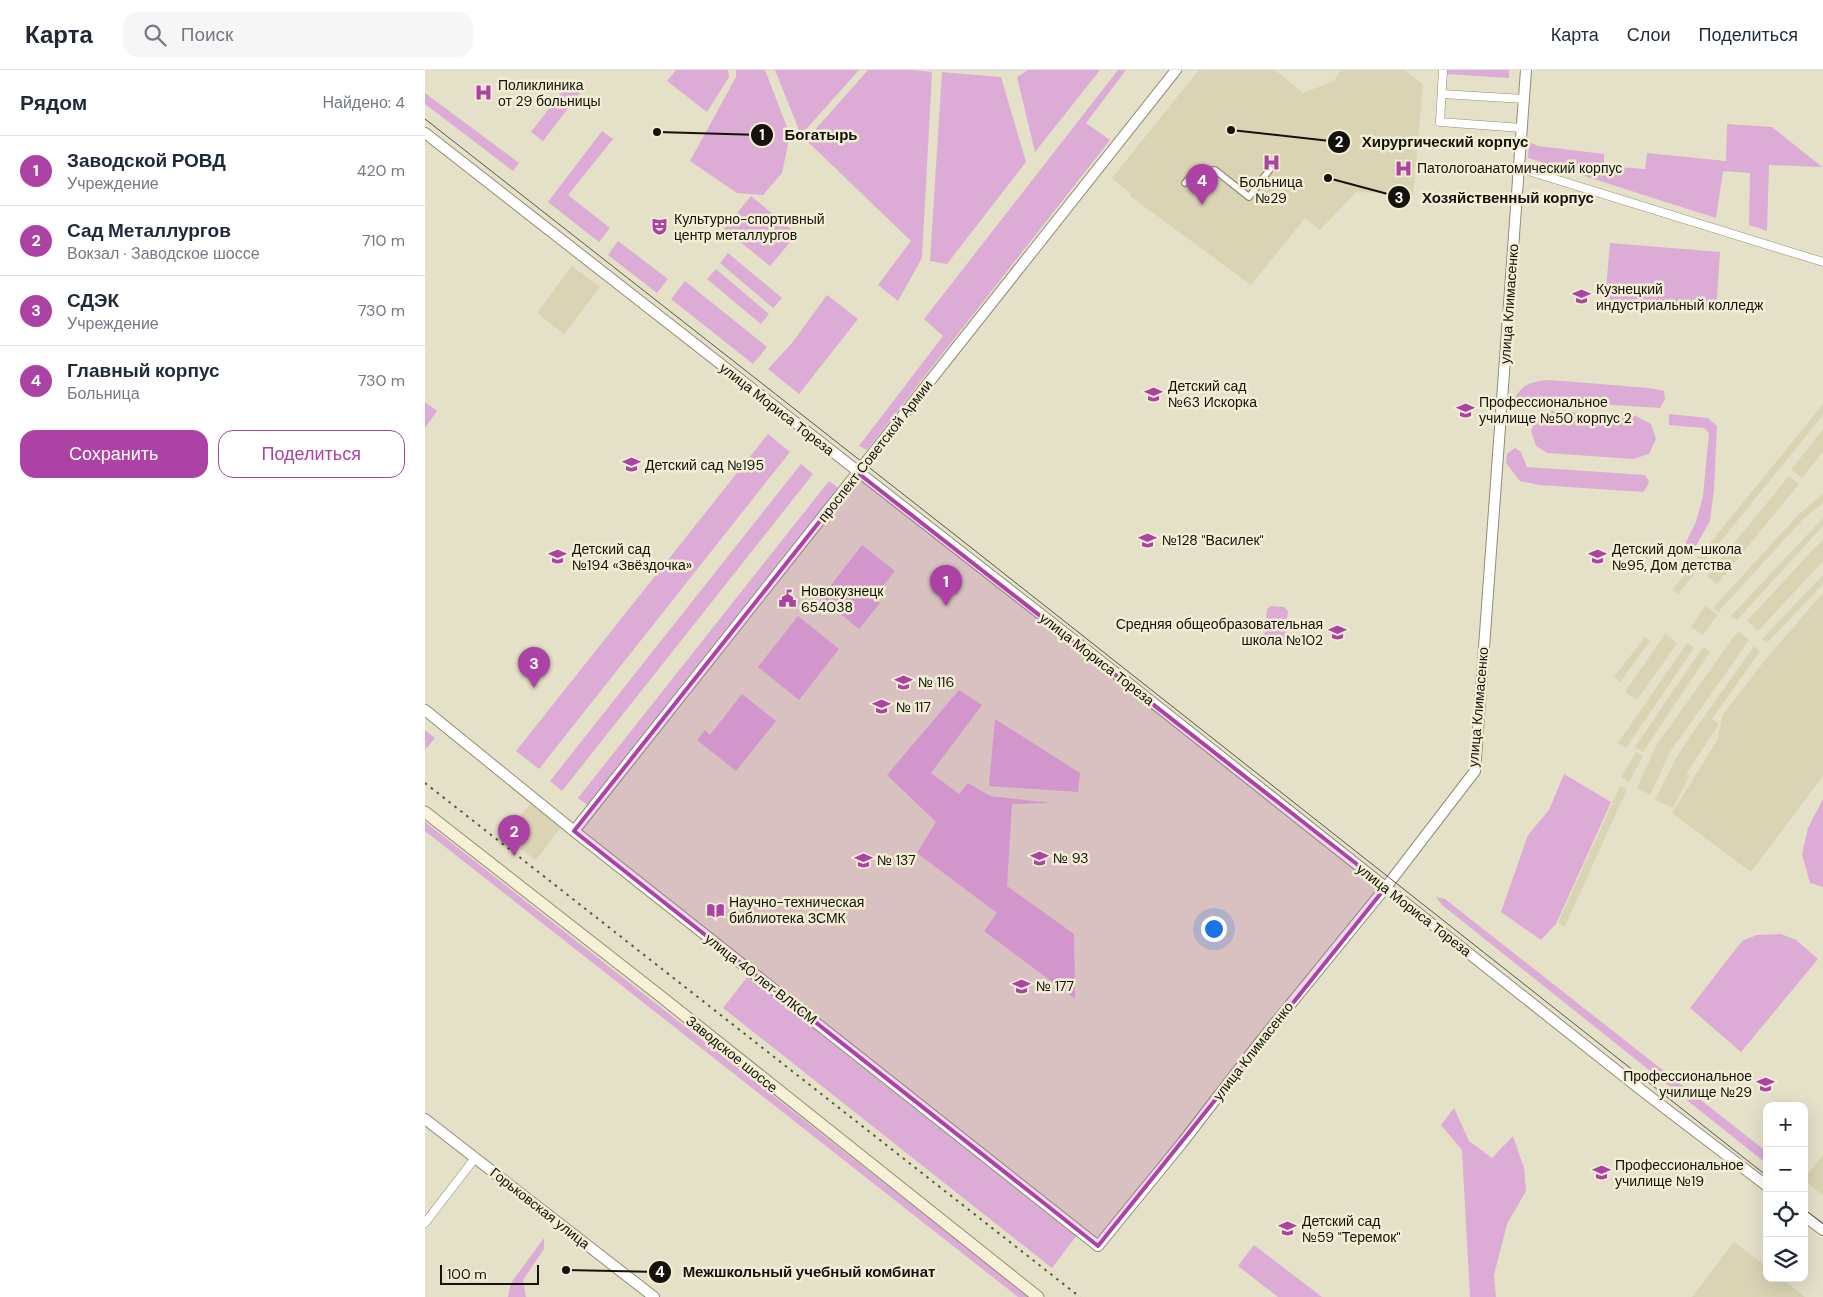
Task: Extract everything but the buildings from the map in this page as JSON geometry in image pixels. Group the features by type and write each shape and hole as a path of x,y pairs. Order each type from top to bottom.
{"main road":[{"name":"Заводское шоссе","path":"425,812 659,995 1038,1297"}],"street":[{"name":"проспект Советской Армии","path":"574,831 1176,70"},
{"path":"1443,70 1440,122 1522,128"},
{"name":"улица Климасенко","path":"1098,1246 1386,887 1475,771 1526,70"},
{"path":"1442,94 1524,99"},
{"name":"улица Мориса Тореза","path":"425,133 1084,648 1640,1089 1763,1183"},
{"path":"1519,168 1823,262"},
{"path":"1185,182 1196,171 1215,170 1249,197 1270,169"},
{"name":"улица 40 лет ВЛКСМ","path":"425,710 574,831 1098,1246"},
{"name":"Горьковская улица","path":"425,1118 654,1297"},
{"path":"425,1223 475,1158"},
{"path":"1808,1219 1823,1230"}],"highlighted area":[{"path":"858,473 1386,887 1098,1246 574,831"}],"shaded area":[{"path":"676,70 728,70 729,77 707,112 667,81"},
{"path":"736,70 765,70 790,135 782,173 763,195 737,193 690,161 736,77"},
{"path":"775,70 859,70 801,135"},
{"path":"868,70 932,72 922,258 898,301 878,285 911,241 806,140"},
{"path":"1028,70 1100,70 1035,152 1017,77"},
{"path":"1118,70 1126,70 1086,123 1110,140 867,450 859,446 943,336 924,319"},
{"name":"Больница №29","path":"1199,70 1275,70 1303,93 1334,81 1341,70 1405,70 1423,85 1413,194 1356,192 1320,230 1305,218 1251,285 1130,196 1131,194 1112,178"},
{"path":"1447,70 1509,70 1509,78 1447,74"},
{"path":"942,72 1001,77 1026,162 947,264 930,261"},
{"path":"568,84 580,93 543,141 531,132"},
{"path":"425,93 519,163 513,171 425,104"},
{"path":"1727,124 1772,127 1822,167 1769,165 1767,231 1749,225 1750,173 1723,171 1716,218 1528,158 1529,142 1538,146 1604,154 1604,166 1645,169 1647,153 1726,161"},
{"path":"602,131 613,139 568,195 610,228 599,242 548,202"},
{"path":"751,196 797,234 770,266 724,229"},
{"path":"618,241 668,279 657,293 608,255"},
{"path":"1610,243 1720,252 1716,310 1605,301"},
{"path":"728,253 782,298 773,308 720,263"},
{"path":"572,266 600,287 564,334 537,313"},
{"path":"716,269 769,314 761,324 707,279"},
{"path":"685,281 767,347 753,364 671,299"},
{"path":"827,295 858,319 799,394 768,369 792,343"},
{"path":"1550,380 1649,388 1664,391 1665,399 1660,408 1535,400 1525,406 1517,405 1515,398 1525,386 1534,382"},
{"path":"425,402 437,411 425,428"},
{"path":"1823,404 1823,415 1678,594 1672,590"},
{"path":"1552,411 1636,416 1651,424 1656,439 1649,454 1633,459 1547,453 1536,446 1531,431 1538,416"},
{"path":"1669,414 1708,418 1717,426 1714,489 1710,521 1694,549 1685,544 1696,522 1703,496 1709,433 1704,428 1669,425"},
{"path":"1823,429 1823,452 1802,478 1791,470"},
{"path":"768,434 790,452 539,769 516,751"},
{"path":"1515,448 1521,452 1527,467 1645,475 1649,481 1643,492 1539,485 1520,481 1506,463 1507,454"},
{"path":"801,464 813,474 562,791 550,781"},
{"path":"1789,476 1799,484 1717,584 1707,576"},
{"path":"829,481 841,490 590,807 578,798"},
{"path":"1823,494 1823,503 1803,519 1718,612 1713,608 1799,514"},
{"path":"1823,518 1823,526 1737,620 1731,616"},
{"path":"1823,539 1823,561 1758,631 1747,621"},
{"path":"862,545 895,571 874,597 880,603 859,629 821,598"},
{"path":"1823,575 1823,584 1767,643 1762,639"},
{"path":"1823,593 1823,776 1751,872 1672,813 1718,739 1722,716 1765,660"},
{"path":"1271,606 1284,607 1288,611 1284,643 1280,646 1268,645 1264,641 1267,609"},
{"path":"1705,606 1717,615 1703,635 1691,627"},
{"path":"798,616 839,649 799,700 758,667"},
{"path":"1738,631 1749,640 1670,752 1650,795 1637,788 1656,746"},
{"path":"1665,634 1677,643 1637,700 1625,692"},
{"path":"1645,637 1650,641 1620,682 1614,677"},
{"path":"1687,643 1694,648 1626,748 1618,743"},
{"path":"1754,646 1760,651 1712,719 1719,724 1686,774 1689,776 1673,808 1655,800 1676,758"},
{"path":"1703,647 1710,652 1643,752 1635,747"},
{"path":"959,690 982,705 931,773 959,794 968,783 990,796 1052,803 1012,804 1007,886 1074,934 1075,999 984,931 997,913 917,853 936,822 887,775"},
{"path":"742,694 776,721 736,771 697,740 705,730 710,735"},
{"path":"995,719 1080,773 1078,792 989,786"},
{"path":"425,730 435,738 425,750"},
{"path":"1636,752 1643,756 1629,782 1621,777"},
{"path":"1564,774 1611,802 1556,924 1541,940 1501,912 1528,835 1549,810"},
{"path":"1620,786 1627,789 1565,926 1558,923"},
{"path":"1823,799 1823,887 1810,883 1802,854 1808,828"},
{"path":"530,804 561,827 536,860 505,837"},
{"path":"425,822 1029,1297 1018,1297 425,831"},
{"path":"1436,897 1445,899 1763,1149 1763,1161 1442,905"},
{"path":"1781,934 1796,940 1818,959 1741,1052 1690,1008 1742,941 1757,935"},
{"path":"748,976 1077,1235 1052,1268 723,1008"},
{"path":"1454,1108 1469,1141 1492,1158 1513,1136 1524,1168 1526,1191 1507,1224 1494,1275 1496,1297 1470,1297 1462,1150 1441,1125"},
{"path":"1823,1155 1823,1195 1808,1184 1808,1173"},
{"path":"544,1238 544,1249 523,1280 526,1297 508,1297 511,1283"},
{"path":"1734,1242 1763,1264 1763,1282 1786,1282 1805,1297 1692,1297"},
{"path":"1254,1245 1322,1297 1278,1297 1238,1266"}],"tram line":[{"path":"425,119 1763,1173"},
{"path":"1808,1212 1823,1224"}],"railway":[{"path":"425,783 1080,1297"}],"place":[{"name":"Поликлиника от 29 больницы","path":"484,93"},
{"name":"Хирургический корпус","path":"1231,130"},
{"name":"Богатырь","path":"657,132"},
{"name":"Больница №29","path":"1271,162"},
{"name":"Патологоанатомический корпус","path":"1403,168"},
{"name":"Хозяйственный корпус","path":"1328,178"},
{"name":"Главный корпус","path":"1202,205"},
{"name":"Культурно-спортивный центр металлургов","path":"660,227"},
{"name":"Кузнецкий индустриальный колледж","path":"1582,297"},
{"name":"Детский сад №63 Искорка","path":"1154,394"},
{"name":"Профессиональное училище №50 корпус 2","path":"1465,410"},
{"name":"Детский сад №195","path":"631,465"},
{"name":"№128 \"Василек\"","path":"1148,540"},
{"name":"Детский сад №194 «Звёздочка»","path":"558,557"},
{"name":"Детский дом-школа №95, Дом детства","path":"1598,557"},
{"name":"Новокузнецк 654038","path":"787,599"},
{"name":"Заводской РОВД","path":"946,606"},
{"name":"Средняя общеобразовательная школа №102","path":"1337,632"},
{"name":"№ 116","path":"904,682"},
{"name":"СДЭК","path":"534,688"},
{"name":"№ 117","path":"882,707"},
{"name":"Сад Металлургов","path":"514,856"},
{"name":"№ 93","path":"1039,858"},
{"name":"№ 137","path":"863,860"},
{"name":"Научно-техническая библиотека ЗСМК","path":"715,910"},
{"name":"№ 177","path":"1022,986"},
{"name":"Профессиональное училище №29","path":"1766,1084"},
{"name":"Профессиональное училище №19","path":"1601,1173"},
{"name":"Детский сад №59 \"Теремок\"","path":"1288,1229"},
{"name":"Межшкольный учебный комбинат","path":"566,1270"}]}
